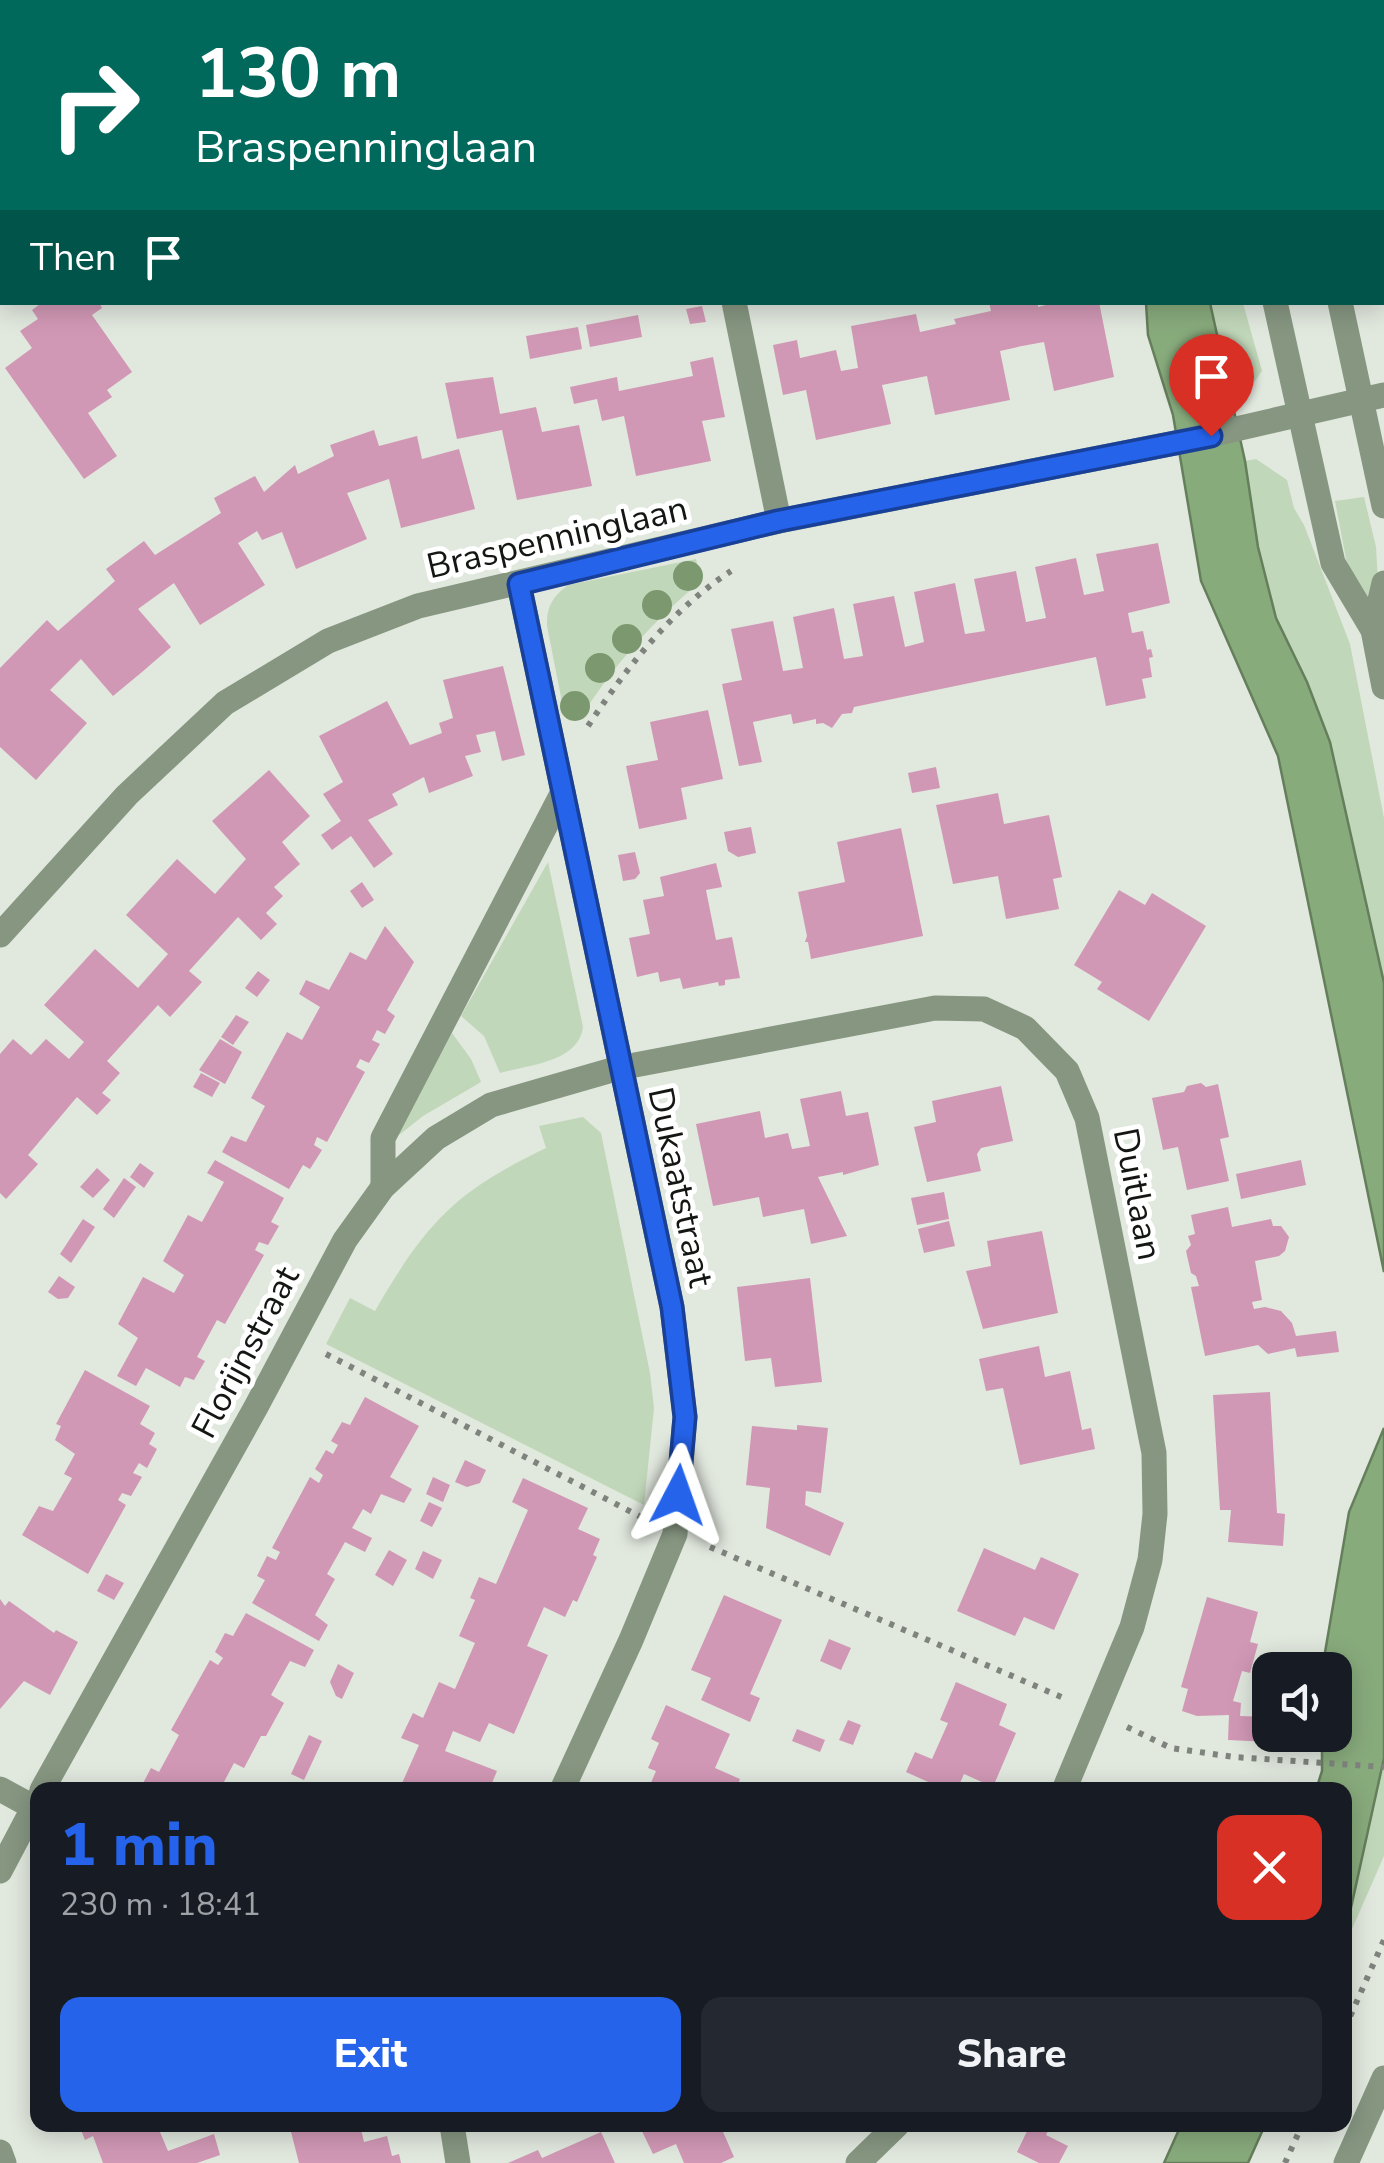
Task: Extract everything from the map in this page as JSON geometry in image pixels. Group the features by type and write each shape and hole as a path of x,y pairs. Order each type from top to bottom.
{"street":[{"path":"735,305 778,521"},
{"path":"1276,305 1333,563 1372,630 1384,687"},
{"path":"1341,305 1374,397 1384,506"},
{"name":"Braspenninglaan","path":"0,936 127,795 225,703 328,641 418,606 778,521 1176,443 1374,397"},
{"path":"1372,630 1384,583"},
{"name":"Dukaatstraat","path":"519,584 672,1307 685,1417 675,1534 566,1782"},
{"path":"383,1187 382,1138 563,792"},
{"name":"Duitlaan","path":"619,1068 934,1008 984,1010 1004,1018 1025,1028 1067,1071 1087,1118 1154,1454 1155,1514 1150,1560 1132,1627 1068,1782"},
{"name":"Florijnstraat","path":"47,1782 345,1240 383,1187 436,1138 491,1105 619,1068"},
{"path":"0,1789 30,1797"},
{"name":"Florijnstraat","path":"0,1872 30,1814"},
{"path":"1346,2163 1384,2078"},
{"path":"453,2132 458,2163"},
{"path":"858,2163 890,2132"},
{"path":"0,2152 4,2163"}],"path":[{"path":"563,792 587,726 635,661 684,606 737,568"},
{"path":"294,1337 640,1516"},
{"path":"704,1545 1171,1748 1234,1757 1384,1767"},
{"path":"1352,2012 1384,1940"},
{"path":"1286,2163 1299,2132"}],"shaded area":[{"path":"1146,305 1210,305 1245,461 1258,547 1276,618 1330,742 1384,983 1384,1272 1278,756 1201,581 1173,415 1148,335"},
{"path":"1210,305 1244,305 1262,371 1243,398 1230,404"},
{"path":"1256,459 1287,480 1294,508 1350,644 1384,818 1384,983 1330,742 1276,618 1258,547 1245,461"},
{"path":"1364,497 1376,547 1378,582 1365,604 1346,559 1335,501"},
{"path":"696,559 701,581 634,646 579,720 565,717 547,626 554,598 568,585"},
{"path":"548,862 583,1027 579,1039 562,1055 500,1073 484,1036 461,1016"},
{"path":"452,1033 471,1059 481,1082 423,1116 394,1139"},
{"path":"583,1117 601,1133 650,1373 654,1408 644,1505 326,1344 350,1298 375,1311 410,1255 445,1213 488,1180 546,1148 539,1126"},
{"path":"1384,1428 1384,1758 1352,1903 1352,1782 1319,1782 1322,1752 1352,1752 1352,1652 1325,1652 1349,1512"},
{"path":"1384,1758 1384,1856 1352,1929 1352,1909"},
{"path":"1178,2132 1262,2132 1248,2163 1164,2163"}],"building":[{"path":"39,305 100,305 102,308 92,315 132,372 107,390 112,397 88,413 117,456 84,479 5,368 32,348 20,331 38,319 32,310"},
{"path":"990,305 1100,305 1114,377 1054,391 1044,342 1022,346 1000,351 1010,400 935,415 927,376 882,385 891,424 816,440 806,390 783,395 773,345 797,340 800,358 836,350 841,371 858,368 851,326 916,314 920,332 991,311"},
{"path":"702,306 706,322 690,324 686,309"},
{"path":"638,315 642,337 590,347 586,325"},
{"path":"578,327 582,349 530,359 526,336"},
{"path":"713,357 725,417 702,421 711,461 636,476 624,416 602,421 597,399 574,404 570,387 617,377 619,391 693,376 690,362"},
{"path":"493,377 500,414 536,407 542,432 579,425 592,486 517,500 502,430 457,439 445,383"},
{"path":"374,430 379,446 417,436 422,459 459,449 475,509 401,528 389,479 347,493 367,539 296,569 282,532 262,540 257,531 238,543 265,585 200,625 174,583 138,609 171,647 113,696 81,659 50,690 87,723 36,780 0,747 0,668 47,620 58,631 115,581 106,569 144,541 155,555 221,513 214,498 255,476 264,492 295,465 298,474 334,456 330,445"},
{"path":"1158,543 1170,603 1128,613 1132,633 1143,631 1147,650 1151,649 1153,657 1149,658 1152,677 1142,679 1146,698 1106,706 1096,657 854,707 852,713 842,714 832,728 816,724 816,719 793,724 791,714 753,722 762,762 739,766 722,684 742,680 731,629 773,621 783,671 803,668 793,617 834,608 844,659 863,656 853,604 894,596 905,647 924,642 914,592 955,583 965,634 985,631 974,579 1016,571 1026,622 1046,618 1035,567 1076,558 1084,595 1104,591 1096,554"},
{"path":"503,666 525,755 502,761 495,731 476,735 481,752 465,756 473,776 429,793 424,777 392,794 398,805 368,820 393,854 374,868 351,836 332,850 321,835 341,821 323,794 343,782 319,736 387,701 410,745 442,733 439,723 453,718 443,680"},
{"path":"708,710 723,779 681,788 687,819 639,829 626,766 658,760 650,722"},
{"path":"936,767 940,788 912,793 908,773"},
{"path":"269,770 310,816 282,842 300,864 274,887 283,896 266,913 277,924 261,940 238,917 189,971 202,982 170,1017 158,1005 107,1061 120,1073 102,1093 111,1100 97,1115 77,1097 28,1155 38,1164 6,1199 0,1193 0,1054 13,1039 31,1055 46,1039 69,1059 84,1042 44,1005 95,949 138,988 168,954 126,915 177,859 215,894 246,859 212,821"},
{"path":"998,793 1004,824 1049,815 1062,877 1053,879 1059,909 1006,919 998,876 953,884 936,805"},
{"path":"751,827 756,853 738,857 728,851 724,832"},
{"path":"901,828 923,936 811,959 798,892 845,882 837,842"},
{"path":"635,852 640,873 635,879 623,881 618,855"},
{"path":"716,863 722,887 706,890 716,940 732,937 740,978 725,980 725,985 719,986 718,982 683,989 680,978 660,982 658,972 637,977 629,938 650,934 643,900 664,896 660,877"},
{"path":"362,882 374,900 362,908 350,891"},
{"path":"1119,890 1145,905 1152,893 1206,926 1149,1021 1097,989 1102,982 1074,965"},
{"path":"385,926 414,962 387,1010 395,1016 385,1034 377,1030 372,1040 380,1044 369,1063 360,1059 356,1067 365,1072 327,1142 317,1137 314,1145 322,1150 310,1169 303,1165 289,1189 222,1152 231,1136 246,1142 265,1106 251,1098 287,1032 302,1040 320,1007 299,994 306,980 329,990 350,952 366,960"},
{"path":"258,971 270,980 257,997 245,988"},
{"path":"236,1015 249,1022 233,1045 221,1037"},
{"path":"220,1039 242,1052 225,1084 199,1070"},
{"path":"201,1073 220,1083 212,1097 193,1087"},
{"path":"1201,1083 1206,1087 1218,1084 1229,1137 1220,1139 1229,1181 1187,1190 1178,1147 1163,1150 1152,1098 1184,1092 1187,1086"},
{"path":"1001,1086 1013,1141 981,1148 977,1154 981,1171 927,1182 914,1127 936,1122 932,1101"},
{"path":"841,1091 846,1116 868,1112 879,1165 818,1177 847,1236 811,1244 804,1209 763,1217 759,1197 713,1206 696,1124 760,1111 765,1138 788,1133 792,1149 810,1146 800,1099"},
{"path":"215,1160 284,1198 271,1222 279,1226 268,1245 259,1242 255,1250 264,1255 225,1324 217,1320 197,1357 205,1361 194,1380 185,1377 180,1387 146,1368 136,1386 117,1376 138,1338 118,1324 143,1277 174,1293 184,1275 163,1261 188,1215 202,1222 224,1182 207,1173"},
{"path":"1301,1160 1306,1185 1241,1199 1236,1174"},
{"path":"140,1163 154,1173 144,1188 130,1177"},
{"path":"97,1168 110,1180 93,1198 80,1187"},
{"path":"124,1178 136,1187 114,1218 103,1209"},
{"path":"944,1192 949,1219 917,1225 911,1198"},
{"path":"1228,1207 1232,1227 1271,1219 1273,1226 1281,1226 1289,1237 1279,1256 1255,1261 1262,1300 1252,1302 1254,1309 1281,1311 1292,1323 1296,1336 1336,1331 1339,1352 1297,1357 1295,1348 1268,1354 1258,1345 1205,1356 1191,1287 1199,1286 1186,1251 1191,1245 1188,1236 1195,1234 1191,1215"},
{"path":"83,1219 95,1227 71,1263 60,1254"},
{"path":"949,1221 955,1246 924,1253 918,1229"},
{"path":"1042,1231 1058,1313 983,1329 966,1271 991,1266 987,1241"},
{"path":"59,1276 75,1287 68,1298 58,1299 48,1292"},
{"path":"810,1278 822,1382 775,1387 771,1358 745,1361 737,1287"},
{"path":"1039,1346 1045,1377 1070,1371 1082,1430 1091,1428 1095,1449 1020,1465 1003,1388 986,1391 979,1359"},
{"path":"85,1370 150,1406 140,1424 155,1433 149,1444 157,1449 147,1468 139,1463 133,1473 142,1477 131,1496 122,1493 118,1500 126,1505 88,1574 22,1535 39,1506 53,1511 72,1478 64,1474 75,1454 55,1440 61,1426 56,1424"},
{"path":"1270,1392 1277,1513 1285,1514 1283,1546 1228,1542 1231,1510 1220,1510 1213,1395"},
{"path":"365,1397 419,1426 390,1477 412,1489 404,1503 381,1494 371,1514 363,1509 352,1528 372,1538 365,1552 345,1542 327,1574 335,1579 315,1615 328,1625 319,1641 252,1603 265,1580 257,1576 267,1556 276,1560 280,1552 272,1548 310,1477 319,1483 323,1475 315,1469 326,1450 333,1454 338,1445 331,1441 342,1422 350,1425"},
{"path":"797,1425 828,1428 821,1493 806,1491 805,1505 844,1523 830,1556 766,1528 770,1488 746,1485 752,1426 797,1430"},
{"path":"465,1460 486,1470 480,1483 467,1487 455,1482"},
{"path":"433,1477 450,1485 443,1502 426,1494"},
{"path":"523,1478 588,1508 578,1529 600,1539 593,1555 597,1557 577,1602 573,1600 565,1617 544,1607 527,1646 548,1655 514,1734 489,1723 480,1742 453,1731 445,1751 497,1771 492,1782 403,1782 419,1745 401,1738 413,1713 423,1718 439,1682 455,1689 475,1643 459,1636 475,1600 470,1598 479,1577 496,1584 528,1510 512,1502"},
{"path":"429,1502 442,1508 432,1527 420,1521"},
{"path":"984,1548 1035,1570 1041,1557 1079,1574 1054,1630 1024,1617 1015,1636 957,1611"},
{"path":"389,1550 407,1560 393,1586 375,1575"},
{"path":"423,1551 442,1560 433,1579 415,1569"},
{"path":"106,1574 124,1583 114,1600 97,1591"},
{"path":"724,1595 782,1620 750,1694 760,1698 750,1722 701,1700 711,1678 691,1670"},
{"path":"1207,1597 1258,1612 1250,1642 1258,1644 1256,1652 1252,1652 1250,1673 1242,1671 1233,1701 1241,1703 1240,1716 1252,1716 1252,1741 1228,1740 1229,1715 1197,1716 1182,1711 1188,1689 1181,1687"},
{"path":"0,1599 5,1606 9,1601 54,1633 56,1630 78,1642 50,1695 24,1681 0,1709"},
{"path":"246,1613 314,1650 305,1667 290,1661 271,1695 284,1703 244,1768 234,1763 224,1782 144,1782 151,1768 159,1772 179,1735 171,1730 210,1660 218,1665 223,1658 215,1652 225,1633 233,1636"},
{"path":"829,1639 851,1648 841,1670 820,1661"},
{"path":"338,1664 354,1673 342,1699 336,1696 330,1682"},
{"path":"956,1682 1007,1704 999,1725 1016,1733 995,1782 982,1782 964,1774 960,1782 928,1782 906,1772 915,1752 932,1759 948,1723 940,1720"},
{"path":"666,1705 730,1734 715,1768 740,1779 739,1782 651,1782 656,1771 648,1768 659,1743 651,1739"},
{"path":"848,1720 861,1725 853,1745 839,1740"},
{"path":"797,1729 825,1740 820,1752 792,1741"},
{"path":"309,1735 322,1741 304,1780 291,1774"},
{"path":"82,2132 160,2132 168,2151 214,2134 220,2155 197,2163 103,2163 93,2136 85,2140"},
{"path":"291,2132 362,2132 364,2142 387,2136 392,2156 399,2154 401,2163 299,2163"},
{"path":"601,2132 615,2163 508,2163 538,2150 542,2158"},
{"path":"642,2132 723,2132 734,2157 721,2163 684,2163 676,2144 653,2154"},
{"path":"1027,2132 1048,2132 1046,2135 1068,2146 1059,2163 1039,2163 1017,2152"}],"route":[{"path":"678,1495 685,1417 672,1307 519,584 778,521 1211,436"}]}
